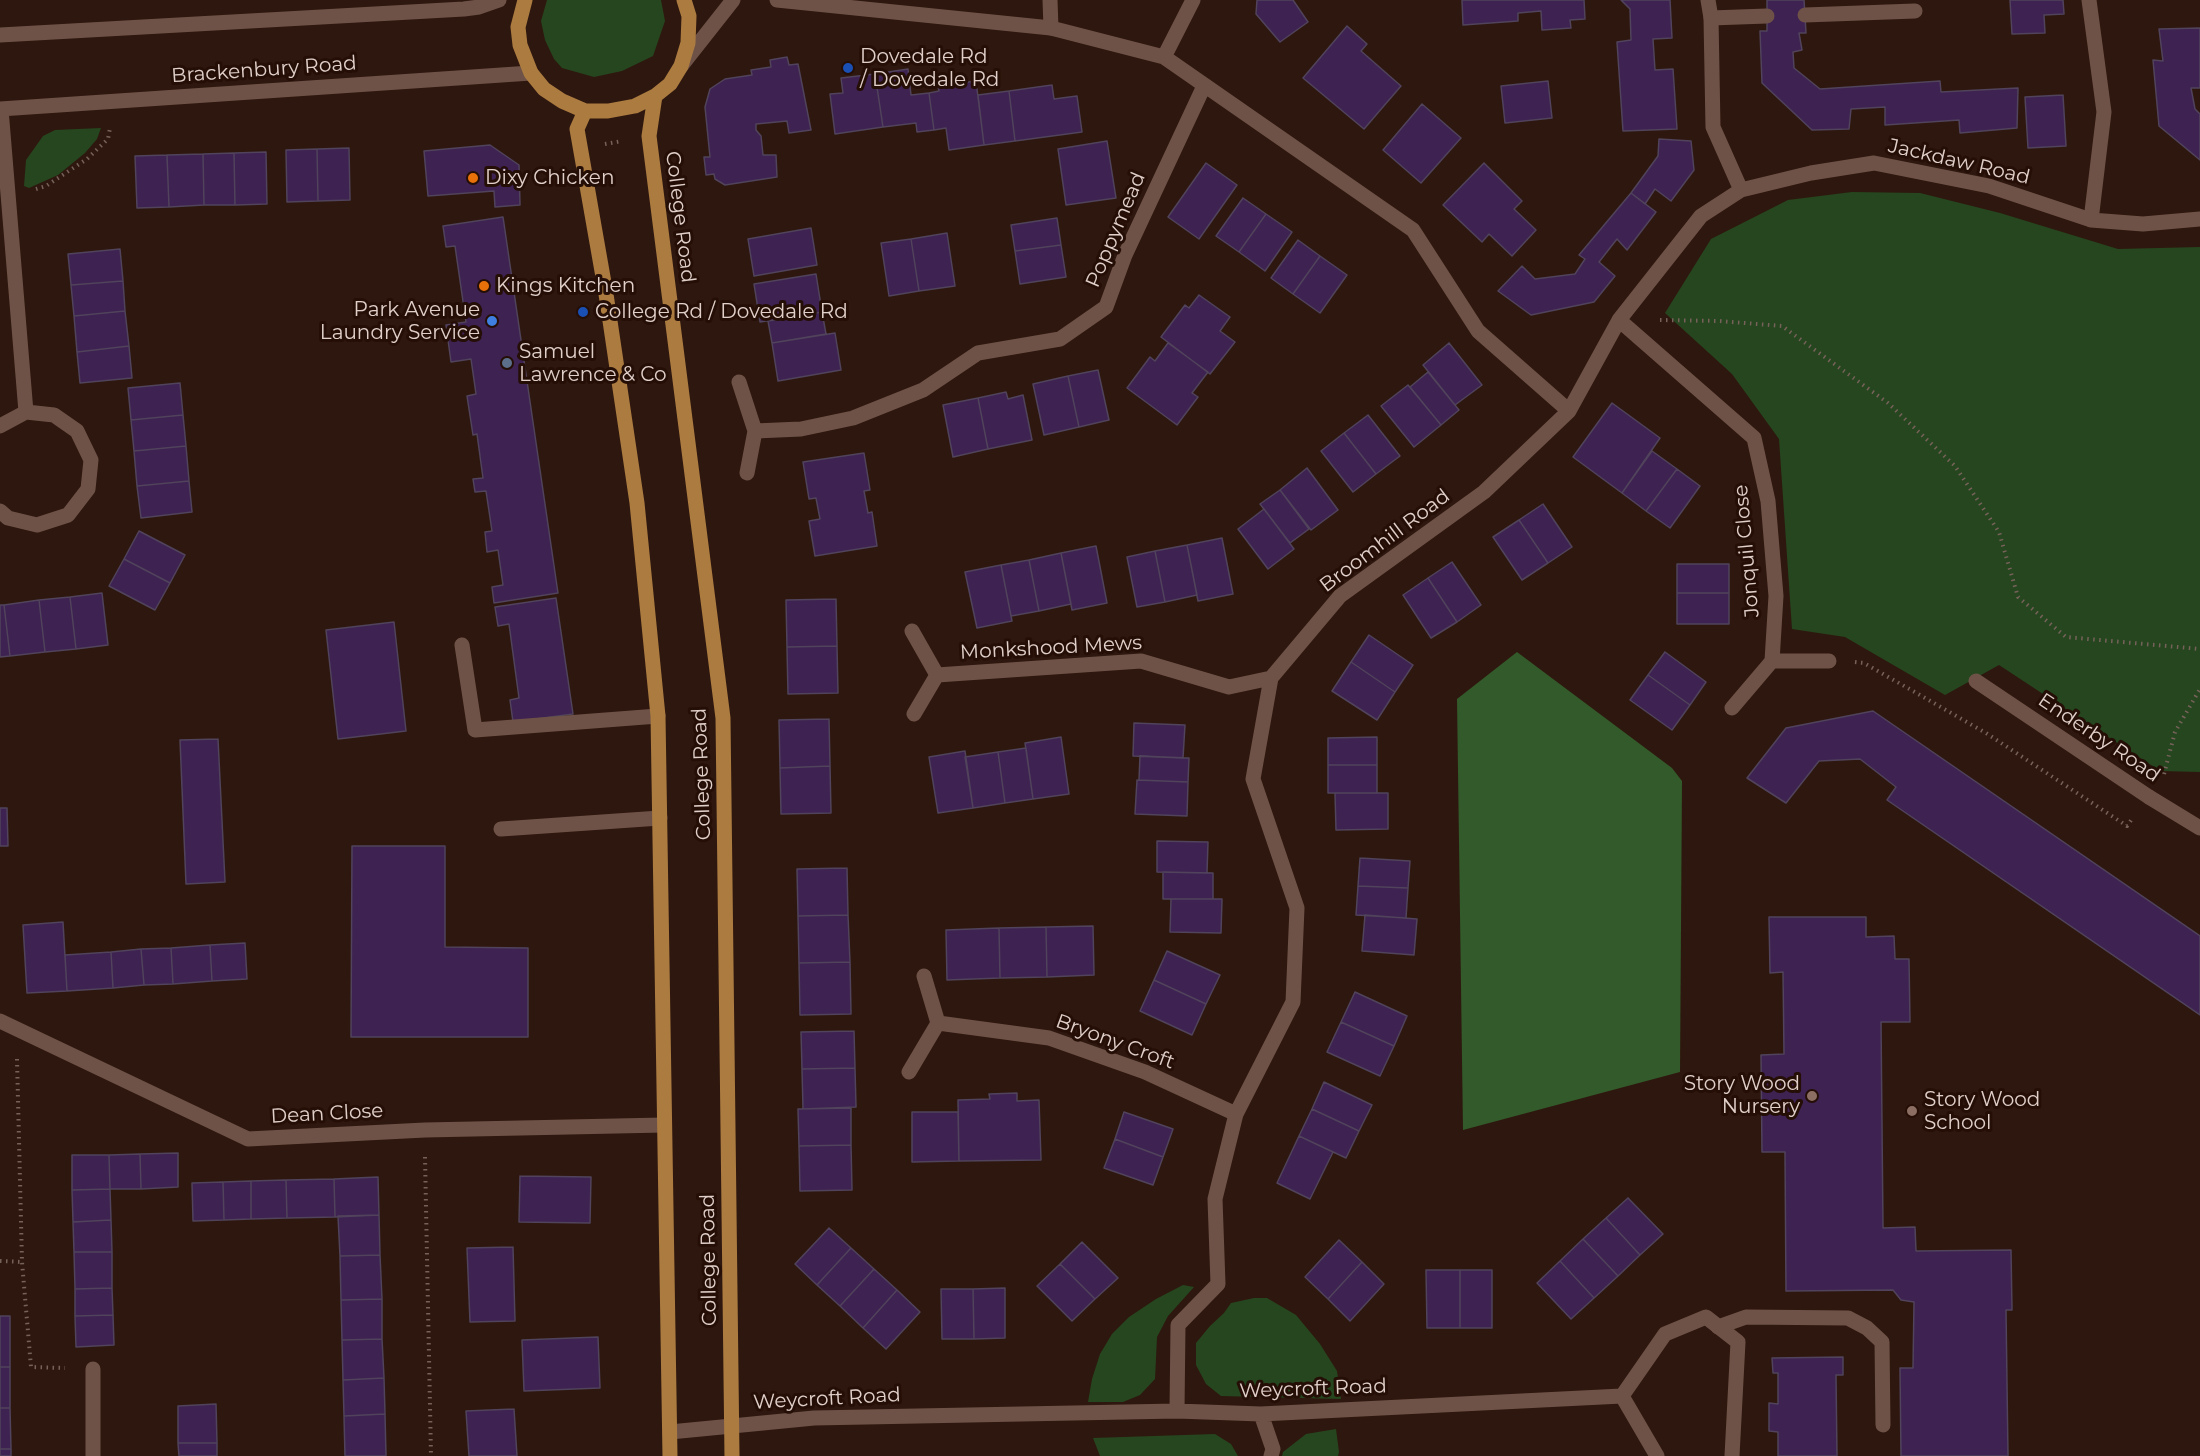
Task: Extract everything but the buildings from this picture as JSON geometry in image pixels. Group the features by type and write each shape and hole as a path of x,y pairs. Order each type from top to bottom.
{"main road":[{"path":"525,0 518,27 520,45 531,73 544,89 562,101 585,111 608,111 635,106 655,96 670,84 681,66 688,43 689,16 684,0"},
{"name":"College Road","path":"655,96 649,135 723,718 732,1456"},
{"path":"585,111 577,129 606,294 637,503 658,716 670,1456"}],"street":[{"path":"0,35 464,9 499,0"},
{"path":"681,66 733,0"},
{"path":"777,0 1051,28 1164,57 1413,230 1478,331 1569,411"},
{"path":"1050,0 1051,28"},
{"path":"1164,57 1193,4 1193,0"},
{"path":"1708,0 1711,18 1713,127 1741,190"},
{"path":"2089,0 2104,112 2091,219"},
{"path":"1805,15 1915,10"},
{"path":"1711,18 1767,16"},
{"name":"Brackenbury Road","path":"0,109 531,73"},
{"name":"Poppymead","path":"755,431 801,429 853,418 923,390 978,353 1060,339 1106,307 1125,255 1204,86"},
{"path":"0,109 26,412"},
{"name":"Jackdaw Road","path":"1569,411 1619,320 1701,216 1741,190 1811,173 1874,164 1989,186 2091,219 2143,224 2200,219"},
{"name":"Jonquil Close","path":"1619,320 1754,438 1768,501 1776,596 1772,662"},
{"path":"739,382 755,431 747,473"},
{"name":"Broomhill Road","path":"1177,1411 1178,1325 1218,1284 1215,1199 1236,1114 1293,1002 1297,908 1253,779 1271,678 1340,596 1484,492 1569,411"},
{"path":"0,426 26,412 54,415 77,431 91,460 88,489 68,515 37,525 8,518 0,511"},
{"name":"Monkshood Mews","path":"912,631 937,675"},
{"path":"462,645 475,730 658,716"},
{"name":"Monkshood Mews","path":"937,675 1140,661 1228,687 1271,678"},
{"path":"1732,708 1772,662 1829,661"},
{"name":"Monkshood Mews","path":"914,714 937,675"},
{"name":"Enderby Road","path":"1976,681 2149,797 2200,828"},
{"path":"501,829 660,818"},
{"path":"909,1072 938,1023 924,976"},
{"name":"Dean Close","path":"0,1021 248,1139 425,1130 664,1125"},
{"name":"Bryony Croft","path":"938,1023 1048,1038 1145,1072 1236,1114"},
{"path":"1657,1456 1622,1396 1665,1334 1706,1317 1738,1342 1732,1456"},
{"path":"1718,1326 1746,1317 1848,1318 1867,1328 1882,1342 1883,1425"},
{"path":"93,1369 93,1456"},
{"name":"Weycroft Road","path":"670,1431 814,1418 1177,1411 1261,1414 1622,1396"},
{"path":"1261,1414 1274,1449 1271,1456"}],"path":[{"path":"8,197 46,186 87,159 108,139 114,101"},
{"path":"580,149 649,135"},
{"path":"1619,320 1719,321 1782,326 1888,403 1955,466 2000,532 2018,597 2066,637 2200,649"},
{"path":"1829,661 1864,663 1986,733 2127,826 2163,779 2175,732 2200,689"},
{"path":"16,1029 22,1262 31,1367 93,1369"},
{"path":"425,1130 431,1456"},
{"path":"0,1262 22,1262"}],"green space":[{"path":"547,0 661,0 665,21 653,56 622,71 594,77 562,68 554,59 545,40 541,21"},
{"path":"101,128 97,139 85,153 58,175 29,188 24,186 26,160 43,136 55,130"},
{"path":"1852,192 1920,193 2000,213 2118,249 2200,247 2200,772 2160,771 1999,665 1945,695 1845,637 1792,629 1779,439 1732,374 1665,313 1711,239 1788,200"},
{"path":"1517,652 1672,768 1682,781 1680,1072 1463,1130 1457,699"},
{"path":"1183,1285 1194,1287 1168,1316 1157,1337 1155,1379 1140,1395 1123,1402 1088,1402 1100,1354 1112,1334 1129,1317"},
{"path":"1267,1298 1296,1315 1320,1344 1337,1371 1341,1399 1221,1396 1206,1384 1196,1365 1196,1343 1231,1303"},
{"path":"1336,1429 1338,1456 1282,1456 1283,1452 1306,1434"},
{"path":"1215,1434 1231,1444 1238,1456 1100,1456 1093,1438"}],"place":[{"name":"Dovedale Rd / Dovedale Rd","path":"848,68"},
{"name":"Dixy Chicken","path":"473,178"},
{"name":"Kings Kitchen","path":"484,286"},
{"name":"College Rd / Dovedale Rd","path":"583,312"},
{"name":"Park Avenue Laundry Service","path":"492,321"},
{"name":"Samuel Lawrence & Co","path":"507,363"},
{"name":"Story Wood Nursery","path":"1812,1096"},
{"name":"Story Wood School","path":"1912,1111"}]}
